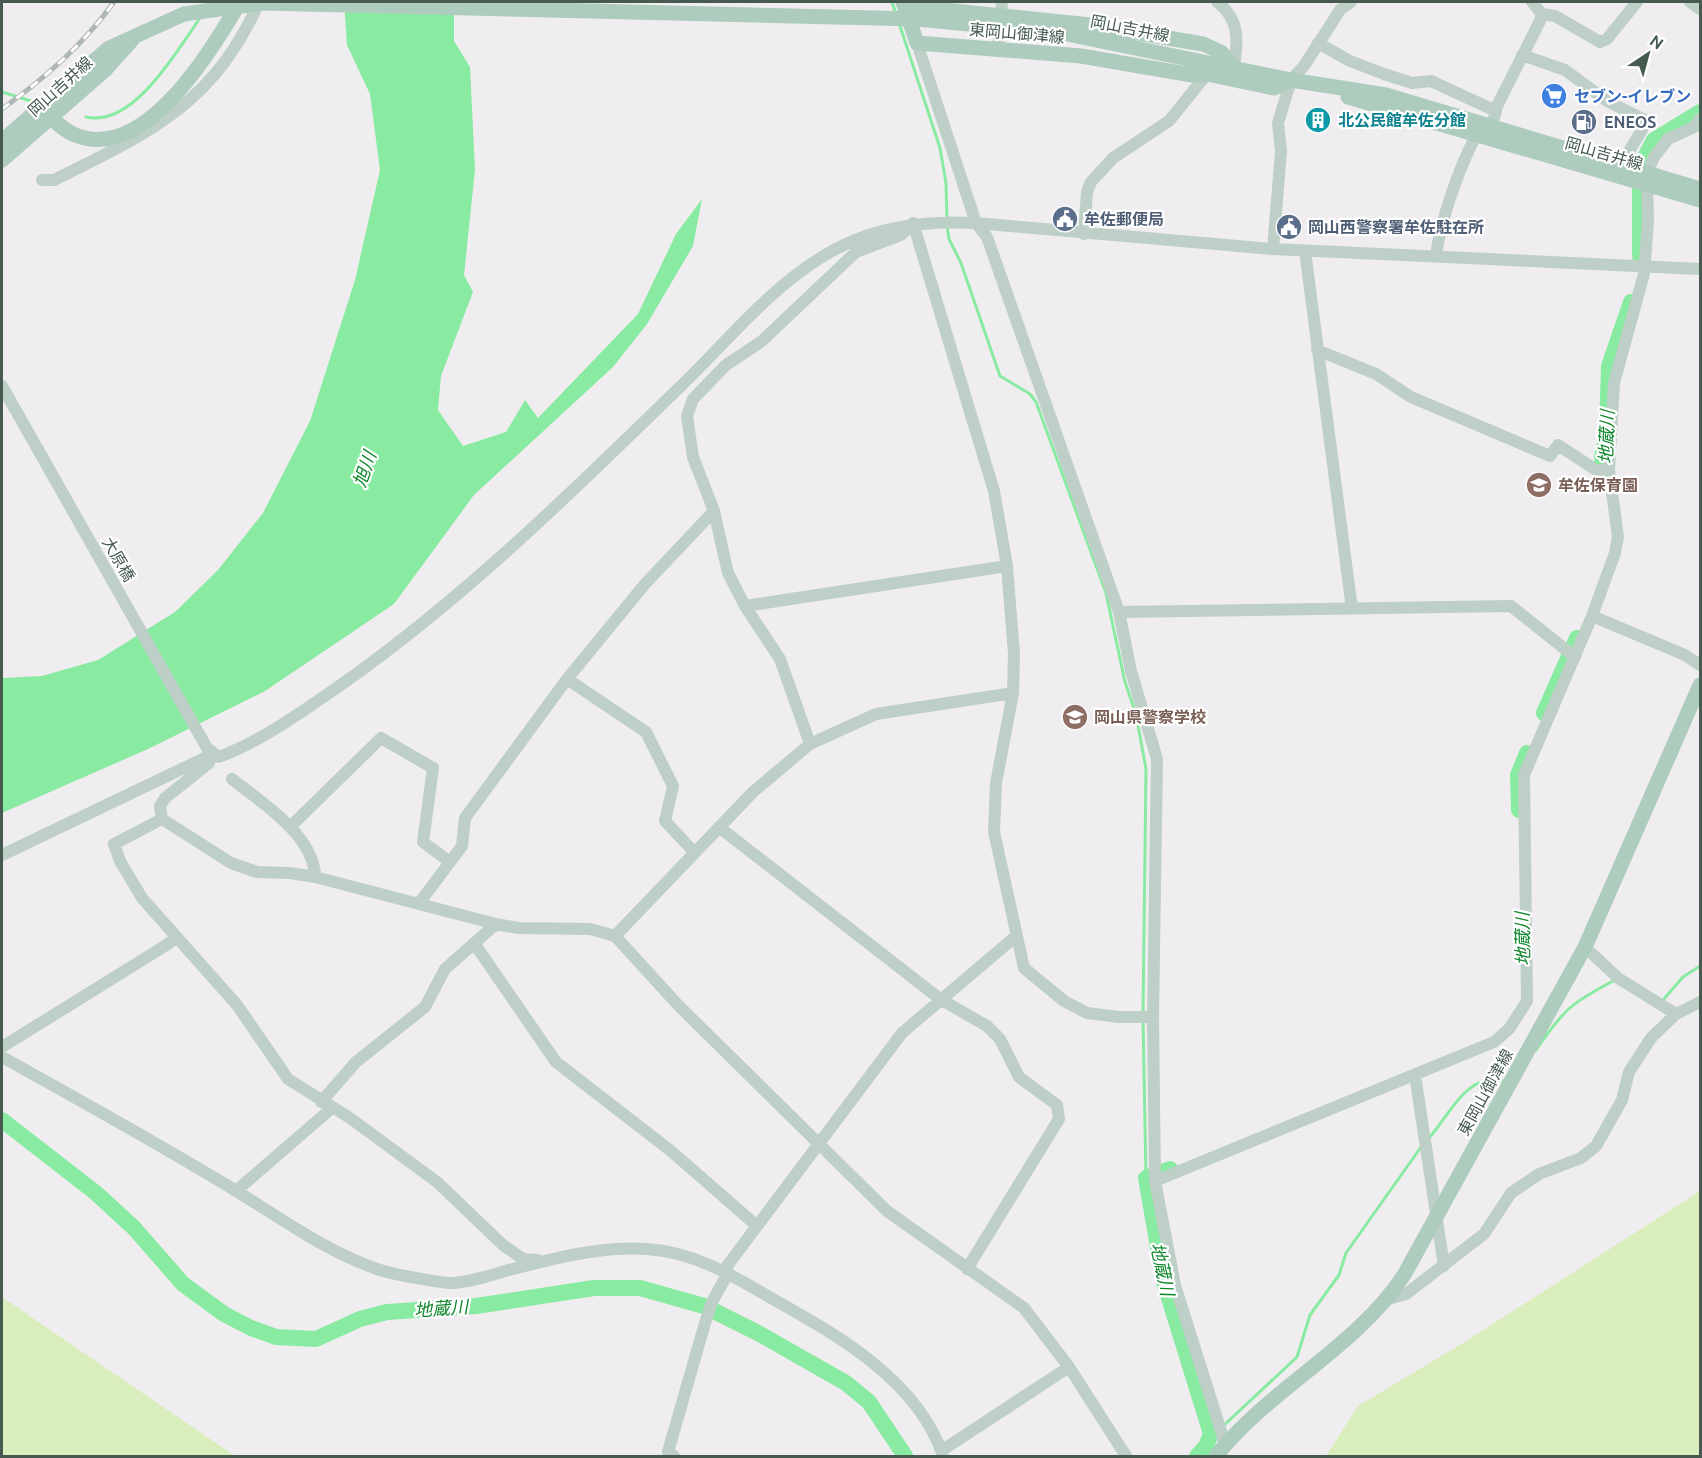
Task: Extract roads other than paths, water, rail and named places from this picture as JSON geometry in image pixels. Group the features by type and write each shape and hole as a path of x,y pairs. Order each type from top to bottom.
{"main road":[{"path":"47,112 73,134 96,140 110,139 141,124 192,77 238,2"},
{"name":"岡山吉井線","path":"2,141 106,69 138,34 184,14 263,3 917,19 1062,33 1207,68 1234,67 1291,80 1386,95 1647,179 1701,200"},
{"name":"東岡山御津線","path":"1234,67 1221,52 1203,44 1002,8 904,4 917,43 1081,56 1192,75 1207,68 1274,88 1291,80"},
{"name":"岡山吉井線","path":"2,160 47,112"},
{"name":"岡山吉井線","path":"1487,127 1621,165 1647,179 1701,189"},
{"name":"東岡山御津線","path":"1220,1450 1388,1299 1585,947 1701,686"}],"street":[{"path":"42,180 54,180 128,144 184,106 226,62 259,2"},
{"path":"1216,2 1225,7 1234,21 1239,36 1234,67"},
{"path":"1273,249 1281,151 1278,123 1291,80 1340,10 1351,2"},
{"path":"1532,2 1542,14 1555,16 1600,42 1606,39 1637,2"},
{"path":"1690,2 1701,9"},
{"path":"998,49 1002,8"},
{"path":"1436,256 1438,237 1487,127 1542,14"},
{"path":"917,43 970,223 987,237 1119,612 1131,671 1157,759 1153,1017 1155,1181 1175,1285 1220,1450"},
{"path":"1318,43 1350,61 1384,74 1412,82 1431,81 1487,127"},
{"path":"1522,55 1565,70 1607,101 1647,121 1621,165"},
{"path":"1084,234 1087,192 1091,182 1113,158 1169,121 1207,68"},
{"path":"1155,1181 1494,1042 1509,1029 1527,1001 1524,775 1592,616 1615,553 1618,537 1609,470 1614,383 1621,352 1633,322 1644,266 1647,179 1654,157 1668,139 1698,125"},
{"path":"210,751 219,757 238,750 311,706 379,658 473,583 602,462 771,295 808,267 850,242 896,226 938,221 1273,249 1701,269"},
{"path":"810,744 780,659 745,606 728,573 714,511 693,457 687,416 693,399 726,365 762,341 856,252 901,235 913,223"},
{"path":"913,223 994,491 1007,566 1014,654 1013,693 996,783 994,831 1024,968 1064,1001 1088,1013 1119,1017 1153,1017"},
{"path":"1305,251 1352,609"},
{"path":"1317,350 1376,374 1411,397 1550,456 1558,446 1596,470 1609,470"},
{"name":"大原橋","path":"2,386 210,751"},
{"path":"420,902 462,846 465,818 567,679 645,584 714,511"},
{"path":"745,606 1007,566"},
{"path":"1119,612 1511,606 1575,657"},
{"path":"1592,616 1685,655 1701,665"},
{"path":"567,679 646,732 673,786 665,821 694,852"},
{"path":"615,936 753,792 810,744 876,714 1013,693"},
{"path":"291,826 381,738 433,768 423,843 450,862"},
{"path":"162,819 160,806 165,798 208,764 210,751"},
{"path":"2,855 210,751"},
{"path":"232,779 291,826 315,866 315,877"},
{"path":"162,819 240,866 257,872 290,873 315,877 518,928 590,929 615,936 678,1005 817,1145 887,1211 1024,1308 1069,1367 1126,1456"},
{"path":"162,819 114,844 120,861 142,898 237,1005 288,1079 437,1182 503,1245 523,1259 545,1260"},
{"path":"719,827 940,999 987,1026 1000,1039 1019,1077 1057,1105 1059,1119 967,1269"},
{"path":"236,1191 327,1105 356,1062 425,1007 444,969 496,924"},
{"path":"674,1456 668,1452 705,1323 726,1272 757,1226 902,1033 1016,936"},
{"path":"2,1047 176,937"},
{"path":"474,943 556,1062 671,1151 757,1226"},
{"path":"1585,947 1618,978 1676,1014"},
{"path":"1388,1299 1406,1294 1484,1234 1511,1193 1539,1174 1581,1158 1596,1146 1622,1100 1629,1072 1651,1038 1676,1014 1701,1002"},
{"path":"2,1057 124,1124 296,1230 383,1271 450,1283 545,1260 601,1251 646,1249 680,1254 726,1272 799,1312 872,1362 909,1399 931,1429 942,1454 1069,1367"},
{"path":"1415,1075 1444,1266"}],"water":[{"name":"旭川","path":"344,2 454,2 454,41 470,67 475,170 464,275 473,292 441,376 438,410 463,446 506,432 525,400 538,418 638,314 676,234 702,199 693,246 647,324 613,367 474,495 394,604 265,691 148,749 2,813 2,678 42,676 98,660 175,612 218,570 263,513 310,421 355,280 380,170 370,94 347,45"}],"waterway":[{"path":"892,2 896,14"},
{"path":"86,117 103,117 120,111 137,99 166,67 200,18"},
{"path":"899,23 940,148 946,183 947,220"},
{"path":"2,92 34,102"},
{"name":"地蔵川","path":"1643,161 1654,140 1700,112"},
{"name":"地蔵川","path":"1640,190 1640,256"},
{"path":"947,226 949,239 961,263 1000,376 1030,394 1036,402 1106,593 1125,682 1136,714 1146,769 1143,1014"},
{"name":"地蔵川","path":"1606,485 1602,458 1607,431 1609,366 1631,302"},
{"name":"地蔵川","path":"1544,713 1577,638"},
{"name":"地蔵川","path":"1519,810 1518,775 1527,753"},
{"path":"1663,1000 1683,977 1700,966"},
{"path":"1536,1050 1570,1008 1615,980"},
{"path":"1143,1020 1146,1178"},
{"path":"1430,1137 1460,1097 1469,1089 1490,1080 1503,1081"},
{"name":"地蔵川","path":"2,1120 96,1193 134,1228 183,1284 224,1314 251,1328 276,1337 316,1339 360,1319 387,1312 476,1306 594,1288 640,1288 704,1306 758,1333 846,1383 869,1402 905,1456"},
{"path":"1222,1427 1297,1357 1310,1315 1339,1275 1346,1253 1421,1147"},
{"name":"地蔵川","path":"1170,1169 1146,1178 1164,1282 1211,1434 1206,1446 1197,1456"}],"railway":[{"path":"2,109 62,60 114,2"}],"place":[{"name":"セブン-イレブン","path":"1554,96"},
{"name":"北公民館牟佐分館","path":"1318,120"},
{"name":"ENEOS","path":"1584,122"},
{"name":"牟佐郵便局","path":"1065,219"},
{"name":"岡山西警察署牟佐駐在所","path":"1289,227"},
{"name":"牟佐保育園","path":"1539,485"},
{"name":"岡山県警察学校","path":"1075,717"}]}
